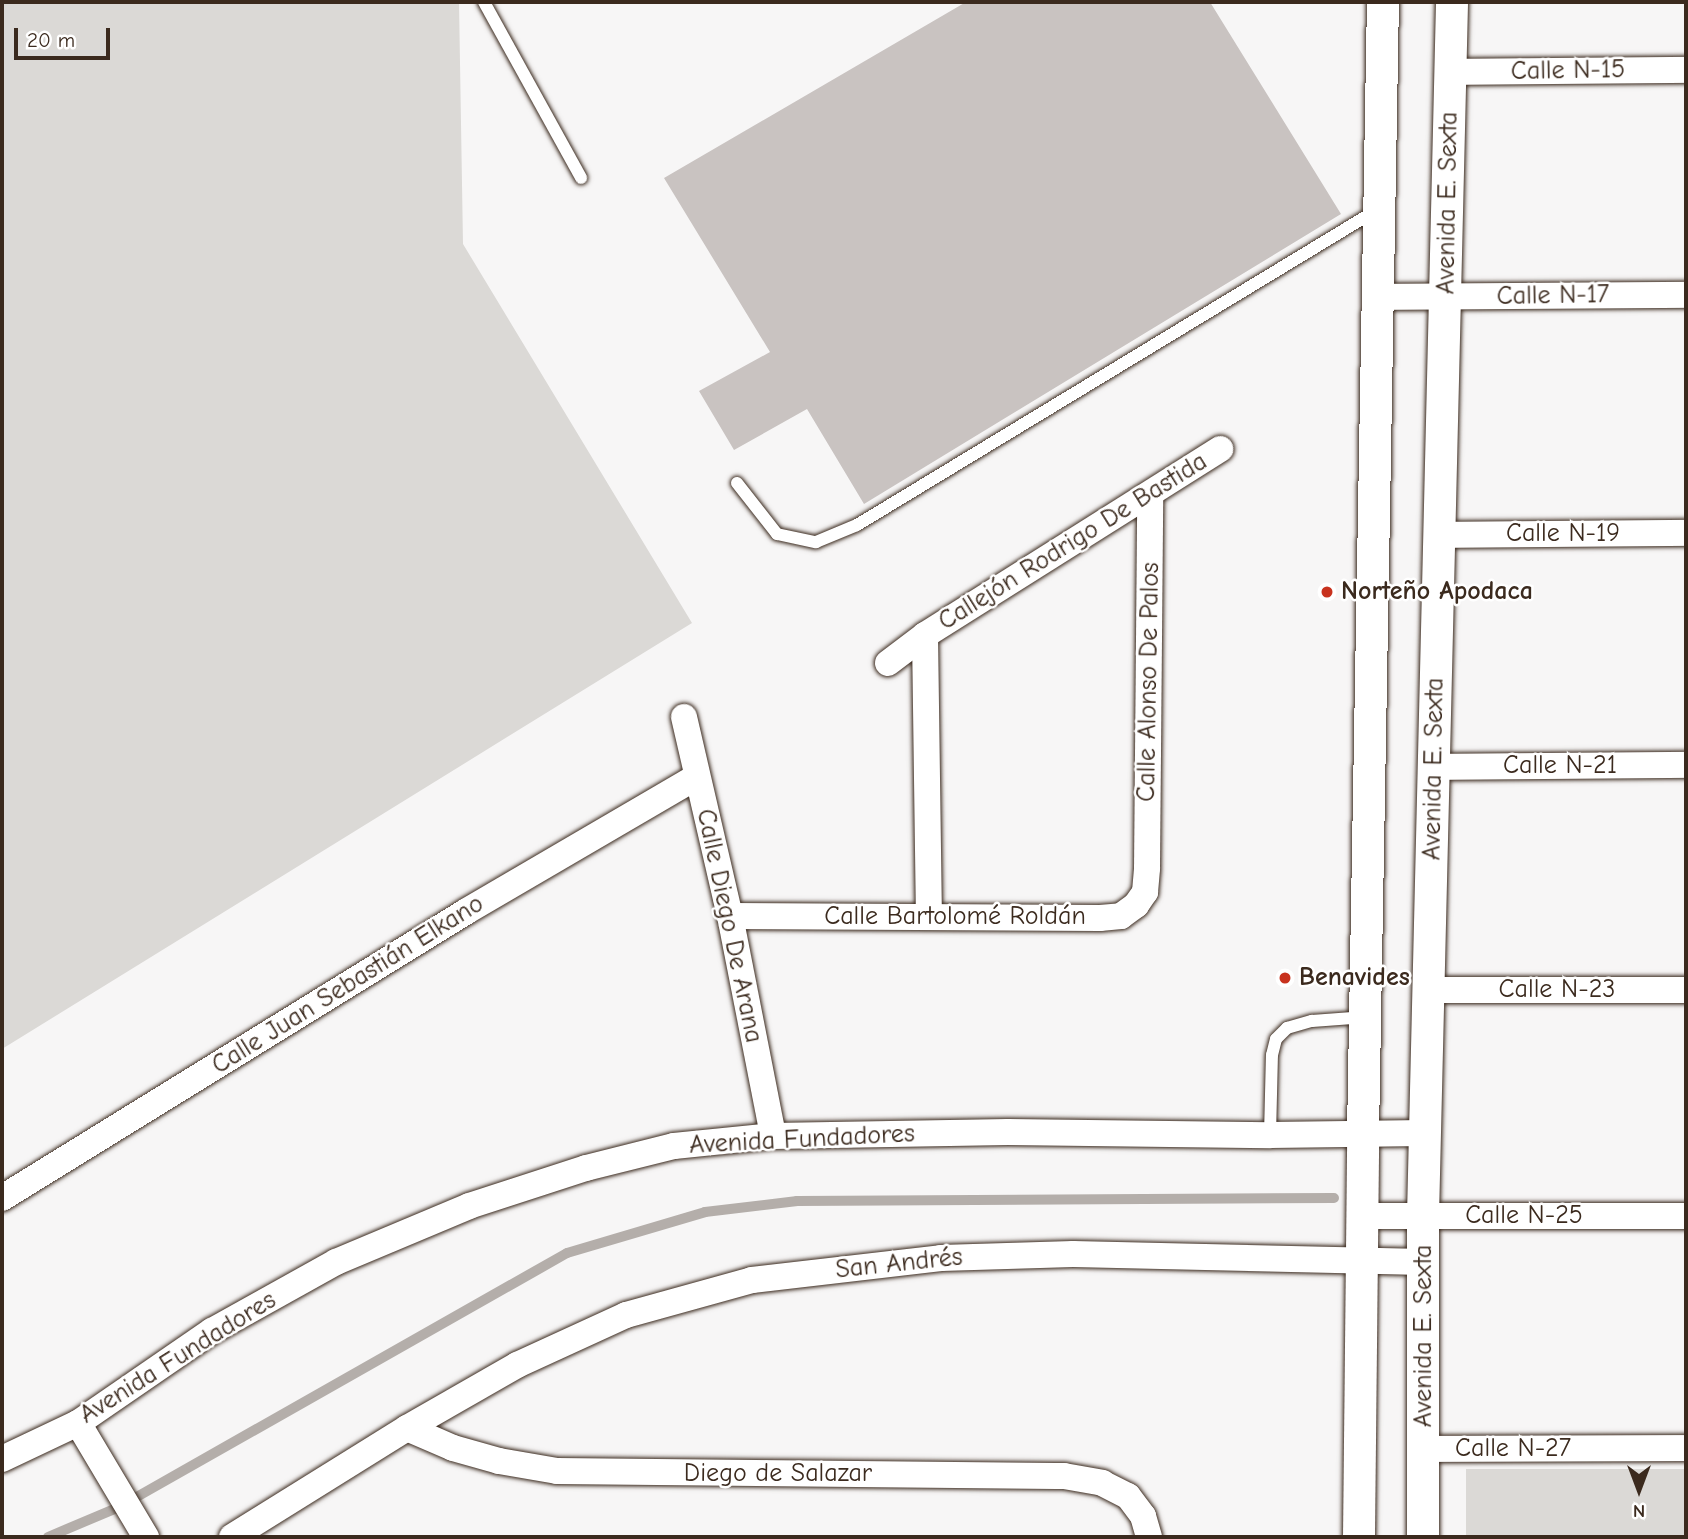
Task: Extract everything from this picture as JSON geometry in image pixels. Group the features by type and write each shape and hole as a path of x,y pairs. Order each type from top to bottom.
{"street":[{"path":"1359,1537 1363,1134 1383,2"},
{"name":"Avenida E. Sexta","path":"1423,1537 1423,1216 1452,2"},
{"name":"Calle N-15","path":"1450,72 1686,70"},
{"name":"Calle N-17","path":"1377,297 1686,295"},
{"name":"Callejón Rodrigo De Bastida","path":"888,663 925,635 1220,449"},
{"name":"Calle Alonso De Palos","path":"1147,867 1150,495"},
{"name":"Calle N-19","path":"1439,535 1686,533"},
{"path":"925,635 929,918"},
{"name":"Calle Diego De Arana","path":"684,717 730,916 773,1136"},
{"name":"Calle N-21","path":"1434,767 1686,765"},
{"name":"Calle Juan Sebastián Elkano","path":"2,1198 467,911 696,777"},
{"name":"Calle Bartolomé Roldán","path":"730,916 1121,916 1136,905 1144,892 1147,867"},
{"name":"Calle N-23","path":"1428,990 1686,990"},
{"name":"Avenida Fundadores","path":"2,1459 78,1423 212,1331 313,1275 470,1206 586,1168 674,1146 773,1136 1008,1132 1270,1135 1425,1133"},
{"name":"Calle N-25","path":"1362,1216 1686,1216"},
{"name":"San Andrés","path":"407,1428 517,1365 626,1315 752,1280 941,1258 1059,1254 1424,1262"},
{"path":"78,1423 146,1537"},
{"path":"232,1537 407,1428"},
{"name":"Diego de Salazar","path":"407,1428 453,1448 499,1461 557,1471 1064,1476 1102,1483 1128,1496 1146,1526"},
{"name":"Calle N-27","path":"1423,1449 1686,1448"}],"lane":[{"path":"484,2 581,178"},
{"path":"737,483 777,534 817,542 847,529 1379,208"},
{"path":"1270,1135 1272,1055 1276,1039 1287,1027 1312,1021 1367,1017"}],"shaded area":[{"path":"2,2 459,2 463,244 692,623 2,1049"},
{"path":"1466,1469 1686,1469 1686,1537 1466,1537"}],"building":[{"path":"966,2 1210,2 1341,214 864,504 807,409 734,450 699,391 770,352 664,178"}],"waterway":[{"path":"48,1537 119,1507 567,1253 705,1212 797,1201 1334,1198"}],"place":[{"name":"Norteño Apodaca","path":"1327,592"},
{"name":"Benavides","path":"1285,978"}]}
